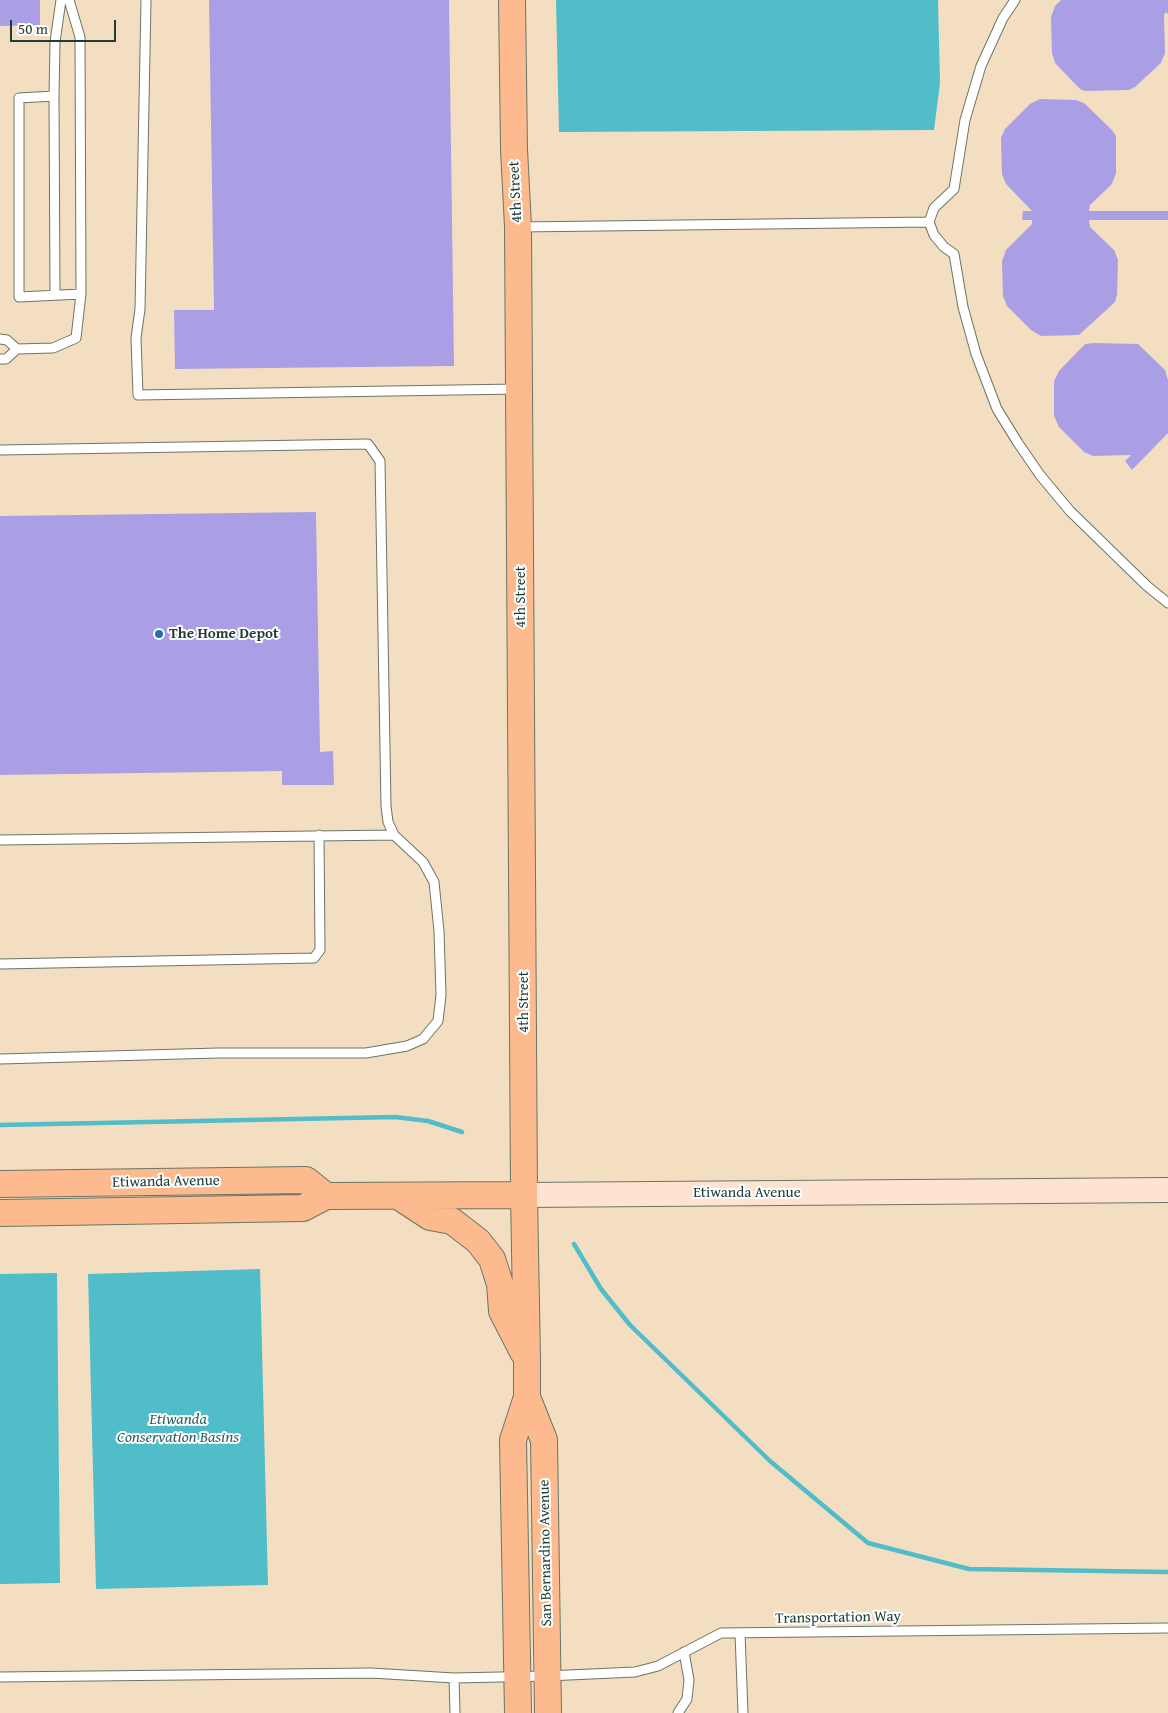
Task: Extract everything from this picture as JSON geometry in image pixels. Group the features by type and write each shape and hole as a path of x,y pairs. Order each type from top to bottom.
{"main road":[{"name":"4th Street","path":"512,0 514,149 518,227 524,1195"},
{"name":"Etiwanda Avenue","path":"0,1184 306,1180 326,1196"},
{"name":"Etiwanda Avenue","path":"0,1213 303,1208 326,1196 1168,1190"},
{"name":"San Bernardino Avenue","path":"518,1713 513,1440 527,1397 524,1195"},
{"path":"398,1196 430,1218 452,1221 478,1241 492,1259 500,1284 502,1311 514,1331 527,1360"},
{"name":"San Bernardino Avenue","path":"527,1397 544,1440 548,1713"}],"lane":[{"path":"55,295 55,42 61,0"},
{"path":"0,359 6,360 17,349 53,348 76,338 81,294 80,36 69,0"},
{"path":"146,0 140,309 136,338 138,395 519,389"},
{"path":"1015,0 1004,18 981,66 965,120 954,189 934,208 929,222 934,235 944,247 954,254 963,307 976,354 997,409 1018,443 1040,475 1070,511 1147,586 1168,603"},
{"path":"54,96 19,98 19,297 81,294"},
{"path":"518,227 929,222"},
{"path":"0,340 7,340 17,349"},
{"path":"0,450 368,444 380,461 386,806 388,822 394,834 424,862 434,882 440,995 438,1021 422,1039 407,1046 356,1054 218,1053 0,1059"},
{"path":"0,840 394,834"},
{"path":"0,964 314,958 320,950 319,835"},
{"name":"Transportation Way","path":"0,1677 371,1673 454,1678 547,1676 636,1672 658,1666 721,1633 1168,1628"},
{"path":"740,1633 743,1713"},
{"path":"678,1713 687,1699 689,1680 684,1652"},
{"path":"454,1678 456,1713"}],"water":[{"path":"556,0 938,0 940,83 934,130 559,132"},
{"name":"Etiwanda Conservation Basins","path":"260,1269 268,1585 96,1589 88,1274"},
{"path":"57,1273 60,1583 0,1584 0,1274"}],"building":[{"path":"0,0 40,0 40,25 0,26"},
{"path":"209,0 449,0 454,366 175,369 174,310 214,310"},
{"path":"1061,0 1168,0 1168,14 1166,12 1164,15 1165,53 1161,63 1135,87 1129,90 1085,91 1080,89 1055,63 1052,53 1051,17 1055,6"},
{"path":"1040,99 1076,100 1084,103 1116,136 1116,173 1112,184 1090,205 1089,211 1168,211 1168,220 1089,220 1090,227 1114,250 1118,260 1117,295 1115,302 1079,335 1041,336 1031,330 1007,306 1003,296 1002,261 1006,250 1032,224 1032,220 1022,220 1023,211 1032,211 1006,184 1002,174 1001,138 1005,129 1030,104"},
{"path":"1085,344 1138,344 1165,370 1168,380 1168,433 1132,470 1125,461 1131,455 1093,456 1084,452 1059,427 1054,416 1054,381 1059,371"},
{"name":"The Home Depot","path":"316,512 320,752 333,751 334,785 282,785 282,771 0,775 0,516"}],"waterway":[{"path":"0,1125 395,1117 428,1121 462,1132"},
{"path":"574,1244 601,1289 630,1325 770,1461 868,1543 969,1569 1168,1572"}],"place":[{"name":"The Home Depot","path":"159,634"}]}
